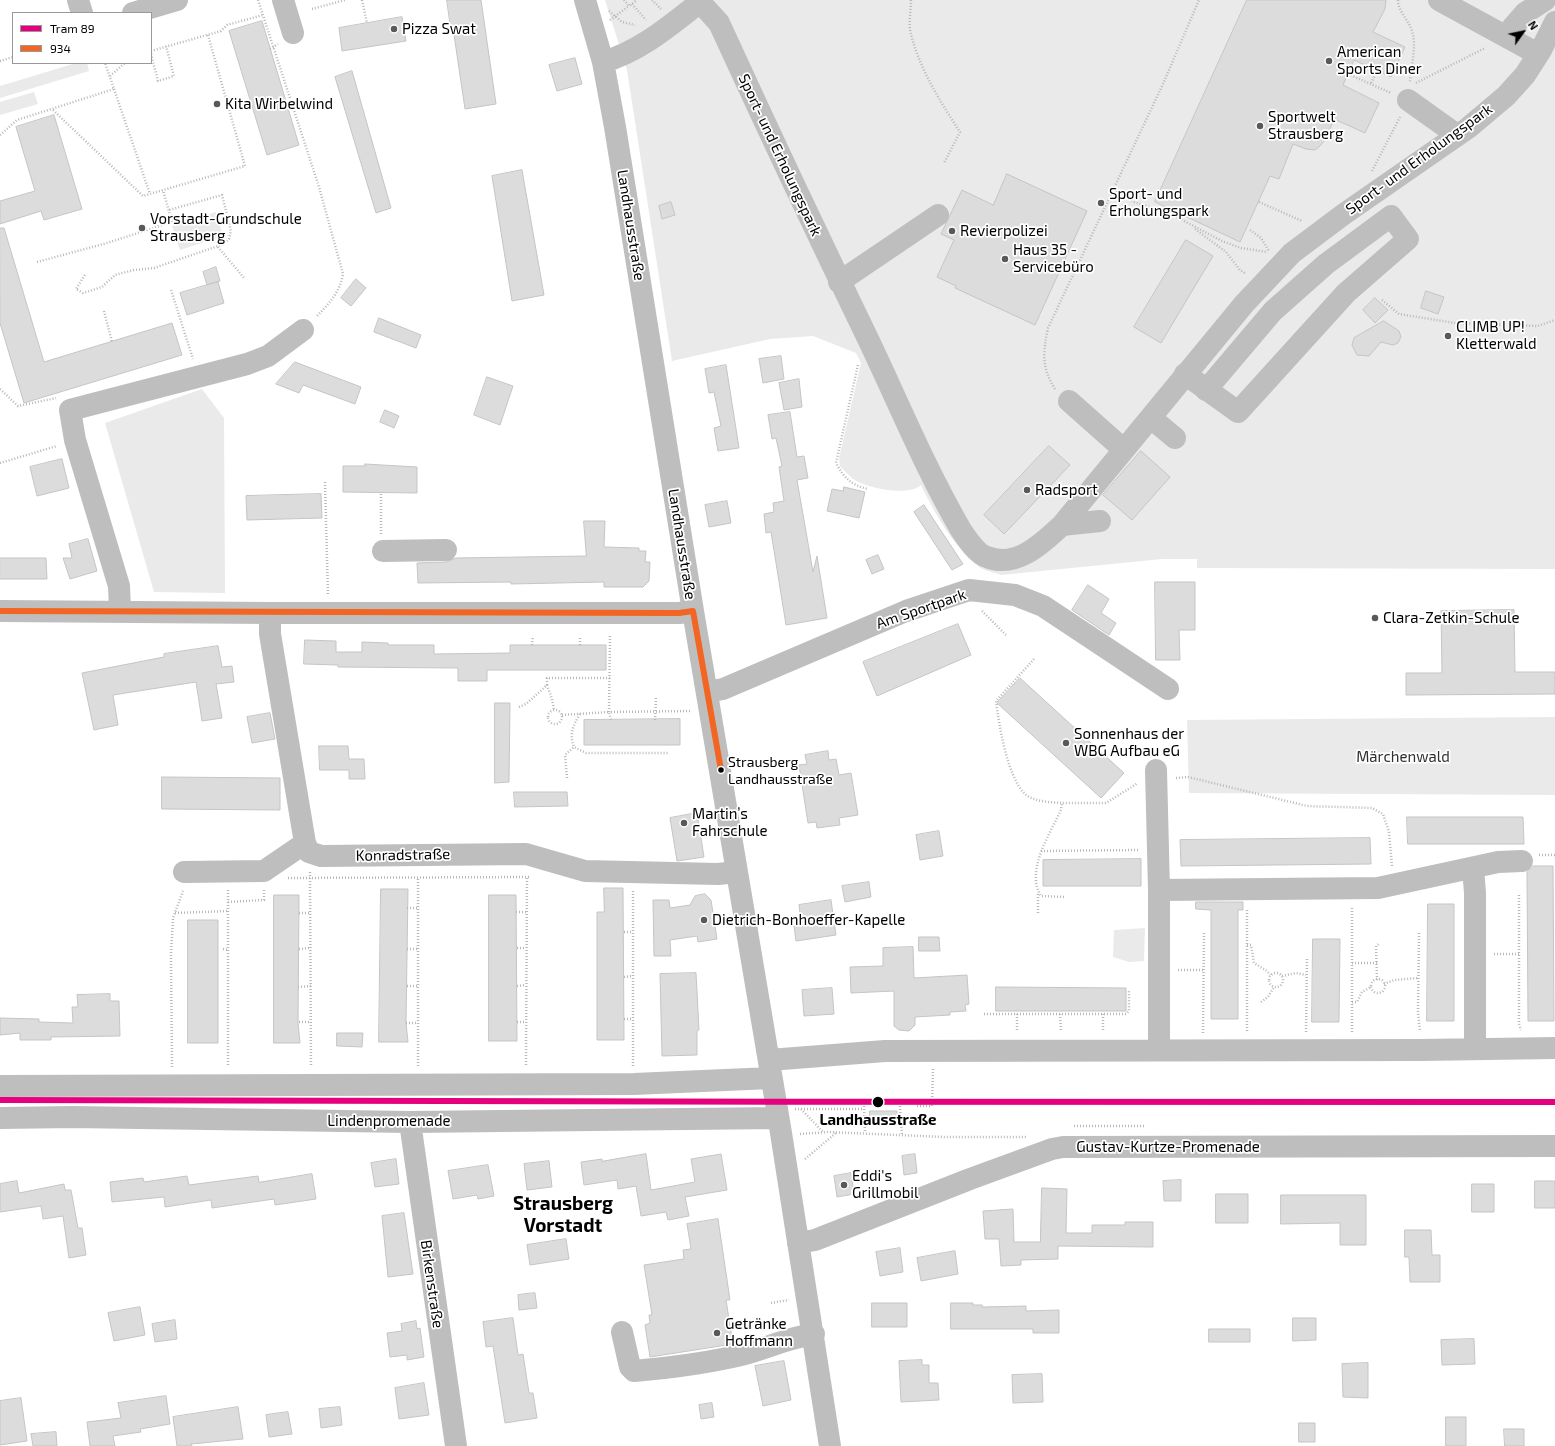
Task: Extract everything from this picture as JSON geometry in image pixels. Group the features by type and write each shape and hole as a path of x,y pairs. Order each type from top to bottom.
{"street":[{"path":"78,0 82,12"},
{"path":"136,12 177,0"},
{"path":"283,0 293,34"},
{"name":"Landhausstraße","path":"585,0 603,62 770,1069 785,1113 798,1242 814,1334 830,1446"},
{"path":"1438,0 1508,32 1538,54"},
{"path":"1508,32 1525,13 1545,0"},
{"name":"Sport- und Erholungspark","path":"603,62 619,58 639,46 701,1 719,23 839,282 937,485 962,532 986,557 998,559 1030,553 1062,525 1123,449 1151,418 1185,374 1244,304 1296,249 1457,135 1506,96 1525,75 1555,22"},
{"path":"1408,100 1457,135"},
{"path":"839,282 938,215"},
{"path":"1185,374 1206,390 1238,412 1350,289 1408,239 1391,216 1326,264 1273,311 1206,390"},
{"path":"1314,236 1326,264 1350,289"},
{"path":"120,610 119,586 75,440 70,410 247,364 268,356 303,330"},
{"path":"1069,401 1123,449"},
{"path":"1151,418 1175,438"},
{"path":"1062,525 1100,521"},
{"path":"382,546 446,550"},
{"name":"Am Sportpark","path":"707,692 723,689 906,611 969,590 1015,595 1043,606 1168,689"},
{"path":"0,611 120,610 270,613 679,613 693,611"},
{"path":"184,872 264,871 307,847 270,634 270,613"},
{"path":"1156,770 1159,890 1159,1050"},
{"name":"Konradstraße","path":"307,847 321,856 526,854 585,872 718,874 738,872"},
{"path":"1159,890 1352,890 1393,886 1498,862 1522,861"},
{"path":"1473,868 1476,893 1475,1049"},
{"path":"0,1086 171,1084 311,1085 418,1083 634,1084 770,1069 885,1051 1247,1049 1420,1050 1555,1048"},
{"name":"Lindenpromenade","path":"0,1118 73,1117 410,1122 785,1113"},
{"name":"Birkenstraße","path":"410,1122 453,1446"},
{"name":"Gustav-Kurtze-Promenade","path":"798,1242 815,1240 970,1178 1052,1149 1063,1147 1555,1146"},
{"path":"622,1332 630,1367 634,1371 740,1356 784,1343 797,1336 814,1334"}],"path":[{"path":"258,0 319,187 343,274 342,283 337,294 303,330"},
{"path":"312,9 345,0"},
{"path":"362,0 367,23"},
{"path":"624,0 629,6"},
{"path":"609,21 636,0"},
{"path":"911,0 910,32 914,44 935,95 960,132 944,163"},
{"path":"1069,401 1055,388 1046,373 1043,352 1048,328 1163,84 1199,0"},
{"path":"1398,0 1398,6 1413,32 1414,43 1409,88 1508,32"},
{"path":"607,7 615,17 622,22 637,26"},
{"path":"152,51 221,31 227,25 263,14"},
{"path":"53,110 143,196 245,166 208,35"},
{"path":"152,58 158,81 174,76 166,46"},
{"path":"270,49 274,48"},
{"path":"0,61 12,57"},
{"path":"105,64 150,194"},
{"path":"110,76 123,64"},
{"path":"1371,83 1377,71"},
{"path":"1348,74 1408,100 1391,136 1370,172"},
{"path":"0,134 17,120 53,110 114,89"},
{"path":"37,262 107,243 172,222 163,190"},
{"path":"1113,190 1134,202 1171,214 1228,244 1261,252 1270,252 1261,238 1250,230"},
{"path":"85,275 76,289 83,293 102,287 115,275 134,270 154,268 218,247 229,239 231,231 222,195 169,210"},
{"path":"1259,202 1314,236"},
{"path":"1190,225 1226,252 1240,270 1263,284"},
{"path":"218,247 244,278"},
{"path":"171,290 194,363"},
{"path":"1382,300 1398,314 1455,323 1538,326 1555,320"},
{"path":"104,311 112,342"},
{"path":"868,340 863,343 836,463 843,476 851,483 868,489"},
{"path":"0,389 18,406 61,396"},
{"path":"0,462 75,440"},
{"path":"326,482 328,597"},
{"path":"381,492 382,546"},
{"path":"979,606 1006,635"},
{"path":"532,636 532,645"},
{"path":"580,636 580,645"},
{"path":"610,636 609,712 611,720"},
{"path":"1034,659 996,701 998,720 1004,746 1013,774 1024,793 1041,801 1062,804 1106,803 1156,770 1168,779 1188,777 1307,806 1372,808 1383,814 1389,832 1393,886"},
{"path":"554,710 552,699 546,685 547,678 610,678"},
{"path":"518,707 526,704 546,685"},
{"path":"655,720 656,698"},
{"path":"554,710 550,712 548,717 551,723 556,724 560,722 562,715"},
{"path":"554,710 558,711 562,715 609,712 695,711"},
{"path":"574,747 571,730 580,714"},
{"path":"574,747 586,753 668,753"},
{"path":"567,778 565,756 574,747"},
{"path":"1038,913 1038,856 1061,810 1062,804"},
{"path":"307,847 310,878 311,1085"},
{"path":"1041,851 1158,850"},
{"path":"526,854 527,1084"},
{"path":"417,855 418,1083"},
{"path":"228,871 228,1085"},
{"path":"171,1084 171,955 173,918 183,894 184,872"},
{"path":"633,873 634,1084"},
{"path":"284,879 534,877"},
{"path":"1247,889 1247,1049"},
{"path":"1352,890 1352,1050"},
{"path":"1038,891 1041,896 1047,898 1064,897"},
{"path":"1519,895 1519,1024 1522,1049"},
{"path":"228,902 264,900"},
{"path":"407,908 418,908"},
{"path":"175,913 228,911"},
{"path":"516,912 527,912"},
{"path":"299,913 310,913"},
{"path":"1203,1050 1204,931"},
{"path":"624,932 633,932"},
{"path":"1419,932 1418,978 1420,1050"},
{"path":"1377,980 1376,946 1380,943"},
{"path":"1247,946 1251,946 1254,963 1267,971 1270,975 1269,982 1274,987"},
{"path":"299,949 310,948"},
{"path":"517,948 526,948"},
{"path":"224,949 228,950"},
{"path":"407,949 418,949"},
{"path":"1476,953 1519,954"},
{"path":"1306,958 1306,1050"},
{"path":"1352,963 1377,963"},
{"path":"1159,970 1204,970"},
{"path":"1270,975 1276,973 1282,976 1296,973 1306,975"},
{"path":"624,976 633,976"},
{"path":"1261,1002 1268,997 1274,987 1278,987 1282,984 1282,976"},
{"path":"1384,984 1394,980 1418,978"},
{"path":"1352,1002 1357,1002 1362,992 1371,987 1373,982 1377,980"},
{"path":"1377,980 1384,984"},
{"path":"1371,987 1375,993 1380,993 1383,990 1384,984"},
{"path":"517,986 526,985"},
{"path":"298,987 311,986"},
{"path":"407,986 418,986"},
{"path":"984,1014 1126,1014 1129,1011 1129,990"},
{"path":"223,1006 228,1006"},
{"path":"624,1019 633,1019"},
{"path":"298,1022 311,1022"},
{"path":"517,1022 526,1022"},
{"path":"406,1023 418,1023"},
{"path":"917,1106 932,1106 934,1051"},
{"path":"900,1106 902,1135"},
{"path":"785,1113 801,1109 864,1108 865,1133"},
{"path":"801,1109 823,1132"},
{"path":"802,1162 837,1132"},
{"path":"771,1303 791,1300"}],"green space":[{"name":"Sport- und Erholungspark","path":"605,0 1555,0 1555,569 1197,568 1197,559 1162,559 1001,575 980,568 969,558 945,529 921,485 915,489 897,491 877,488 853,479 840,466 839,458 861,363 856,353 813,336 770,339 672,361 627,70"},
{"path":"73,64 87,64 89,71 0,98 0,86"},
{"path":"34,92 38,104 0,115 0,102"},
{"path":"216,212 223,236 180,250 172,226"},
{"path":"202,389 224,418 225,593 154,592 105,423"},
{"name":"Märchenwald","path":"1555,717 1555,795 1189,793 1187,720"},
{"path":"1145,928 1144,961 1129,962 1113,957 1114,930"}],"building":[{"path":"447,0 481,0 496,104 465,109 453,28 451,28"},
{"name":"Sportwelt Strausberg","path":"1247,0 1386,0 1385,9 1373,32 1405,47 1391,77 1354,60 1343,85 1379,103 1365,133 1334,119 1326,139 1315,150 1306,149 1293,144 1279,179 1270,176 1240,242 1155,202"},
{"path":"402,17 406,41 342,51 339,28"},
{"path":"262,21 299,145 267,155 229,31"},
{"path":"575,58 582,84 557,91 549,65"},
{"path":"352,71 391,208 376,213 335,77"},
{"path":"54,115 82,209 44,220 41,211 0,224 0,201 35,191 16,127"},
{"path":"522,170 544,295 512,301 492,176"},
{"name":"Haus 35 - Servicebüro","path":"1007,174 1087,211 1035,325 955,288 956,286 937,277 954,240 941,234 962,190 993,205"},
{"path":"671,202 675,215 662,219 659,206"},
{"path":"0,228 4,228 44,362 172,323 182,355 24,403 0,323"},
{"path":"1186,240 1213,256 1161,343 1134,327"},
{"path":"216,267 220,281 207,285 203,272"},
{"path":"356,279 366,288 351,306 341,298"},
{"path":"218,282 224,303 187,315 180,293"},
{"path":"1426,291 1444,297 1438,314 1421,308"},
{"path":"1375,298 1388,310 1375,323 1363,310"},
{"path":"379,318 421,335 416,348 374,332"},
{"path":"1384,321 1399,331 1401,337 1398,343 1393,345 1381,342 1369,356 1357,355 1352,345 1354,338"},
{"path":"781,356 784,379 763,383 759,359"},
{"path":"295,362 361,387 355,404 303,385 299,393 276,384"},
{"path":"726,365 739,448 718,451 714,428 721,426 714,392 709,393 705,369"},
{"path":"487,377 513,386 500,425 474,415"},
{"path":"799,379 802,407 784,410 779,383"},
{"path":"385,410 399,416 394,428 380,422"},
{"path":"790,412 797,457 804,456 808,478 797,480 813,572 817,556 827,618 786,625 771,532 766,533 764,514 774,512 773,503 784,501 779,467 782,466 776,438 772,439 768,415"},
{"name":"Radsport","path":"1049,446 1070,465 1004,534 984,515"},
{"path":"1141,451 1170,477 1132,520 1103,495"},
{"path":"62,459 69,488 37,496 30,467"},
{"path":"365,464 417,467 417,493 343,492 343,466 365,466"},
{"path":"844,487 865,492 859,518 827,511 832,489 843,491"},
{"path":"321,494 322,518 247,520 246,496"},
{"path":"727,501 731,523 709,527 705,505"},
{"path":"924,505 963,564 952,570 914,512"},
{"path":"584,521 605,521 604,547 639,548 639,551 646,551 645,562 650,562 649,581 643,587 604,587 604,582 511,584 511,582 418,583 417,563 446,562 456,558 586,556"},
{"path":"88,539 97,571 70,579 63,558 72,558 69,544"},
{"path":"878,555 884,569 872,574 866,560"},
{"path":"0,558 46,558 47,579 0,579"},
{"path":"1155,582 1195,582 1195,630 1179,630 1180,660 1156,660"},
{"path":"1088,585 1109,599 1101,613 1116,623 1109,635 1072,610"},
{"path":"1514,610 1515,672 1555,672 1555,694 1406,695 1406,673 1442,673 1441,611"},
{"path":"958,624 971,655 877,696 863,662"},
{"path":"305,640 336,641 336,652 362,652 362,642 388,643 388,645 434,645 434,654 510,653 510,645 606,645 606,670 487,670 487,681 458,681 458,668 338,667 338,665 304,664"},
{"path":"218,646 222,667 232,666 234,682 216,684 222,718 202,721 196,682 113,695 118,725 94,730 82,673 164,657 164,654"},
{"name":"Sonnenhaus der WBG Aufbau eG","path":"1020,678 1124,773 1101,798 997,703"},
{"path":"495,703 510,703 509,782 495,783"},
{"path":"270,713 275,739 252,743 247,717"},
{"path":"680,719 680,745 584,745 584,720"},
{"path":"319,746 348,746 349,759 364,759 365,779 349,779 349,770 320,770"},
{"path":"828,751 829,760 836,759 839,775 851,773 858,815 839,818 840,825 817,828 816,822 808,823 799,765 807,764 805,755"},
{"path":"162,777 280,778 280,810 162,809"},
{"path":"514,792 567,792 568,806 515,807"},
{"path":"697,813 704,857 677,861 670,818"},
{"path":"1407,817 1523,817 1524,844 1408,844"},
{"path":"939,831 943,856 920,860 916,835"},
{"path":"1370,838 1371,864 1181,866 1180,840"},
{"path":"1141,859 1141,886 1043,886 1043,860"},
{"path":"1533,866 1553,866 1554,1021 1528,1021 1527,872"},
{"path":"869,882 871,897 845,902 842,886"},
{"path":"604,888 623,888 624,1040 597,1040 597,912 604,912"},
{"path":"381,889 408,889 406,1023 408,1042 379,1042"},
{"path":"705,894 711,900 717,939 698,942 697,936 670,940 671,956 654,956 653,900 669,900 670,908 690,905 695,896"},
{"path":"274,895 299,895 298,1023 300,1043 274,1043"},
{"path":"489,895 516,895 517,1041 489,1041"},
{"path":"831,900 836,935 796,941 794,926 799,926 799,905"},
{"path":"1196,902 1243,902 1243,910 1238,910 1238,1019 1211,1019 1211,910 1196,909"},
{"path":"1428,904 1454,904 1454,1021 1427,1021"},
{"path":"188,920 218,920 218,1043 188,1043"},
{"path":"919,937 939,937 940,951 919,951"},
{"path":"1313,939 1340,939 1339,1022 1312,1022"},
{"path":"913,947 914,978 967,975 969,1004 965,1005 966,1011 950,1012 950,1015 915,1017 915,1025 909,1031 899,1030 894,1026 894,991 851,993 850,967 883,966 883,948"},
{"path":"696,973 699,1030 697,1031 697,1055 662,1056 660,974"},
{"path":"996,987 1126,988 1126,1011 996,1011"},
{"path":"832,988 834,1014 804,1016 802,990"},
{"path":"110,994 110,1001 119,1001 120,1036 51,1037 51,1040 20,1040 20,1033 0,1035 0,1018 39,1019 39,1022 73,1023 72,1007 78,1007 77,995"},
{"path":"337,1033 363,1033 362,1047 337,1046"},
{"path":"870,1111 897,1111 897,1125 870,1125"},
{"path":"646,1154 651,1190 695,1182 691,1159 721,1154 727,1190 685,1197 689,1216 668,1220 666,1212 641,1216 636,1186 618,1189 617,1180 584,1185 581,1162 602,1159 602,1161"},
{"path":"915,1154 917,1173 904,1175 902,1156"},
{"path":"396,1159 399,1184 375,1187 371,1163"},
{"path":"549,1161 552,1187 527,1190 524,1164"},
{"path":"488,1165 494,1196 478,1199 477,1195 453,1199 448,1171"},
{"name":"Eddi's Grillmobil","path":"851,1173 854,1194 837,1197 834,1176"},
{"path":"312,1174 316,1199 275,1205 274,1199 212,1208 211,1200 165,1207 164,1197 112,1202 110,1182 143,1178 144,1182 187,1176 189,1185 258,1176 259,1182"},
{"path":"1181,1180 1181,1201 1164,1201 1163,1181"},
{"path":"17,1181 19,1193 64,1184 65,1190 71,1190 78,1228 82,1228 86,1255 69,1258 63,1216 43,1219 41,1206 0,1212 0,1184"},
{"path":"1535,1181 1555,1181 1555,1208 1535,1208"},
{"path":"1472,1184 1494,1184 1494,1212 1472,1212"},
{"path":"1042,1188 1067,1189 1066,1233 1092,1233 1092,1225 1125,1225 1125,1222 1153,1222 1153,1247 1058,1246 1058,1259 1021,1260 1021,1265 1001,1266 999,1239 985,1239 983,1211 1013,1209 1014,1242 1040,1242"},
{"path":"1216,1194 1248,1194 1248,1223 1216,1223"},
{"path":"1281,1195 1366,1195 1366,1245 1340,1245 1340,1223 1281,1224"},
{"path":"404,1213 413,1274 388,1277 382,1216"},
{"path":"718,1219 730,1300 726,1300 733,1344 650,1357 645,1325 650,1323 649,1315 652,1315 644,1265 684,1259 683,1250 691,1249 687,1224"},
{"path":"1405,1230 1431,1230 1432,1255 1440,1255 1440,1282 1410,1282 1409,1257 1405,1257"},
{"path":"566,1239 569,1259 530,1265 527,1245"},
{"path":"900,1248 903,1272 880,1276 876,1252"},
{"path":"955,1251 958,1274 921,1281 917,1258"},
{"path":"535,1293 537,1308 519,1310 518,1295"},
{"path":"872,1303 907,1303 907,1327 872,1327"},
{"path":"951,1303 973,1303 973,1305 982,1305 982,1307 1026,1306 1026,1311 1059,1310 1059,1333 1033,1333 1033,1329 951,1329"},
{"path":"140,1307 145,1335 114,1341 108,1313"},
{"path":"513,1318 518,1355 523,1354 529,1393 533,1393 537,1418 505,1423 493,1346 486,1347 483,1322"},
{"path":"1293,1318 1316,1318 1316,1340 1293,1341"},
{"path":"175,1320 177,1339 155,1342 152,1324"},
{"path":"416,1321 417,1329 420,1328 424,1357 407,1360 407,1355 390,1357 387,1333 402,1331 401,1324"},
{"path":"1209,1329 1250,1329 1250,1342 1209,1342"},
{"path":"1474,1339 1475,1364 1442,1365 1441,1340"},
{"path":"922,1360 922,1365 929,1365 929,1383 938,1383 939,1400 901,1402 899,1361"},
{"path":"784,1361 791,1400 763,1406 755,1366"},
{"path":"1368,1363 1368,1398 1343,1397 1342,1364"},
{"path":"1042,1374 1043,1402 1013,1403 1012,1375"},
{"path":"424,1383 429,1415 399,1419 395,1388"},
{"path":"166,1396 170,1424 140,1429 141,1432 113,1436 115,1446 90,1446 87,1422 121,1418 118,1403"},
{"path":"21,1398 27,1441 0,1445 0,1401"},
{"path":"712,1403 714,1417 701,1419 699,1405"},
{"path":"238,1407 243,1439 191,1444 192,1446 177,1446 173,1417"},
{"path":"340,1407 342,1425 321,1428 319,1409"},
{"path":"288,1412 292,1434 269,1437 266,1415"},
{"path":"1446,1417 1466,1417 1466,1446 1446,1446"},
{"path":"1299,1423 1315,1423 1315,1442 1299,1442"},
{"path":"1504,1429 1524,1429 1524,1446 1505,1446"},
{"path":"56,1432 57,1446 33,1446 31,1434"}],"tram line":[{"name":"89","path":"0,1100 1166,1103 1555,1102"}],"transit line":[{"name":"934","path":"0,611 679,613 693,611 721,770"}],"place":[{"name":"Pizza Swat","path":"394,29"},
{"name":"American Sports Diner","path":"1329,61"},
{"name":"Kita Wirbelwind","path":"217,104"},
{"name":"Sportwelt Strausberg","path":"1260,126"},
{"name":"Sport- und Erholungspark","path":"1101,203"},
{"name":"Vorstadt-Grundschule Strausberg","path":"142,228"},
{"name":"Revierpolizei","path":"952,231"},
{"name":"Haus 35 - Servicebüro","path":"1005,259"},
{"name":"CLIMB UP! Kletterwald","path":"1448,336"},
{"name":"Radsport","path":"1027,490"},
{"name":"Clara-Zetkin-Schule","path":"1375,618"},
{"name":"Sonnenhaus der WBG Aufbau eG","path":"1066,743"},
{"name":"Strausberg Landhausstraße","path":"721,770"},
{"name":"Martin’s Fahrschule","path":"684,823"},
{"name":"Dietrich-Bonhoeffer-Kapelle","path":"704,920"},
{"name":"Landhausstraße","path":"878,1102"},
{"name":"Eddi's Grillmobil","path":"844,1185"},
{"name":"Getränke Hoffmann","path":"717,1333"}],"district":[{"name":"Strausberg Vorstadt","path":"563,1215"}]}
